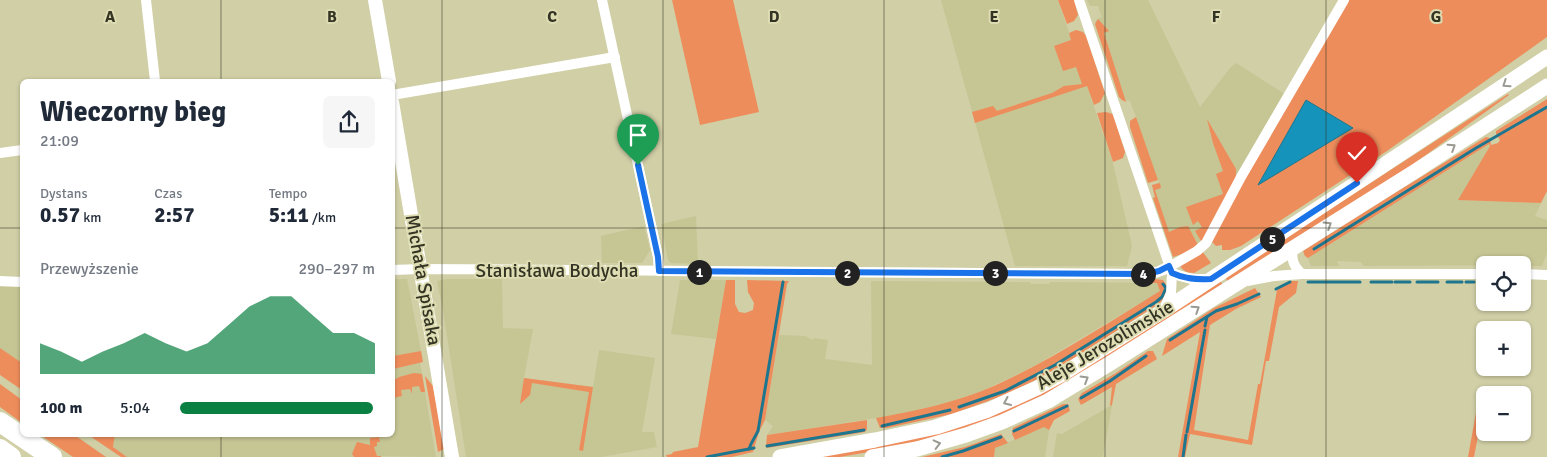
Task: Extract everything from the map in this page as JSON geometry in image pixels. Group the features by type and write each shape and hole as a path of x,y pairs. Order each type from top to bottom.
{"highway":[{"path":"0,422 20,435"},
{"path":"22,437 52,457"},
{"path":"0,449 11,457"}],"main road":[{"name":"Aleje Jerozolimskie","path":"780,457 914,432 951,423 988,410 1061,375 1163,311 1547,57"},
{"name":"Aleje Jerozolimskie","path":"872,457 947,441 984,429 1027,411 1088,377 1547,86"}],"street":[{"path":"146,0 155,79"},
{"path":"376,0 389,79"},
{"path":"602,0 658,257 659,271"},
{"path":"1079,0 1171,269 1171,292 1163,311"},
{"name":"Stanisława Bodycha","path":"395,270 1146,274 1171,269 1198,251 1206,243 1241,176 1344,0"},
{"path":"395,94 615,57"},
{"name":"Michała Spisaka","path":"395,119 452,457"},
{"path":"0,152 20,150"},
{"path":"1293,247 1292,261 1302,274"},
{"path":"1171,269 1191,279 1211,279"},
{"path":"1234,285 1274,276 1302,274 1476,274"},
{"path":"1531,274 1547,275"},
{"path":"0,282 20,282"}],"shaded area":[{"path":"672,0 733,0 759,112 700,125"},
{"path":"941,0 1058,0 1113,163 1132,246 1127,266 1015,266"},
{"path":"1058,0 1074,0 1078,15 1074,21 1067,24"},
{"path":"1087,0 1148,0 1200,107 1236,63 1291,98 1244,179 1236,174 1236,179 1202,243 1185,253 1173,257 1153,198 1155,197 1152,185 1159,182 1158,180 1148,183 1130,127 1130,121 1136,117 1130,101 1122,100 1119,97 1095,24 1097,19 1102,17 1098,6 1090,6"},
{"path":"1349,0 1547,0 1547,37 1387,151 1241,246 1230,250 1222,250 1222,245 1216,246 1212,242 1216,229"},
{"path":"1098,19 1109,31 1104,33 1126,102 1119,97 1095,24"},
{"path":"1076,30 1083,32 1086,36 1105,93 1100,102 1094,105 1087,86 975,123 972,112 993,106 997,111 1052,93 1064,86 1082,84 1076,67 1063,71 1054,46 1071,40 1069,33"},
{"path":"1508,94 1412,165 1228,282 1225,277"},
{"path":"1547,99 1547,191 1541,203 1458,200 1490,146 1489,144 1308,258 1305,256 1303,251 1486,137 1490,138 1491,145 1498,143 1500,140 1496,131"},
{"path":"1106,112 1113,114 1125,152 1123,158 1113,162 1097,113"},
{"path":"1136,117 1158,180 1148,183 1130,127 1130,121"},
{"path":"1207,119 1236,169 1236,179 1202,243 1195,231 1202,227 1198,221 1193,225 1186,207 1223,194 1216,174 1223,171"},
{"path":"1489,144 1490,146 1459,200 1541,203 1535,216 1547,220 1547,253 1542,266 1531,266 1531,256 1476,256 1476,265 1363,266 1361,262 1337,261 1339,266 1311,266 1308,258"},
{"path":"1160,183 1161,188 1155,190 1169,232 1188,226 1198,245 1185,253 1173,257 1153,198 1155,197 1152,185"},
{"path":"696,216 698,264 671,263 668,260 661,224"},
{"path":"644,226 650,250 642,263 602,263 601,236"},
{"path":"1202,251 1211,263 1194,273 1187,272 1181,268 1179,264"},
{"path":"395,279 407,279 421,351 395,356"},
{"path":"447,279 502,279 503,328 533,329 524,378 593,387 599,350 655,358 642,432 654,432 657,447 601,457 466,457 437,281"},
{"path":"680,280 726,280 716,339 671,334"},
{"path":"726,280 735,280 735,304 739,312 745,313 753,310 754,303 748,292 747,280 789,281 765,420 753,452 732,457 667,457 666,455 673,452 698,447"},
{"path":"1148,280 1163,280 1168,287 1160,303 1040,378 1002,396 952,414 880,428 876,418 966,397 1037,365 1160,291 1157,283 1145,283"},
{"path":"1220,280 1223,286 1079,376 1019,408 959,431 886,449 840,457 811,457 946,430"},
{"path":"871,281 1030,282 1031,284 1049,284 1050,282 1157,283 1161,291 1034,366 982,391 942,404 895,415 767,435 773,426 765,420 779,335 806,336 813,340 813,338 828,340 825,359 872,365"},
{"path":"1290,281 1298,281 1296,293 1279,307 1269,361 1266,361 1252,445 1190,434 1185,457 1178,457 1200,332 1162,356 1167,339 1214,308 1255,288 1261,297 1236,309 1210,325 1194,430 1248,440 1277,290"},
{"path":"0,287 20,287 20,362 0,348"},
{"path":"0,348 20,362 20,389 0,375"},
{"path":"421,351 423,362 395,369 395,356"},
{"path":"1148,351 1153,351 1157,359 1116,384 1112,405 1110,406 1112,387 1081,405 1078,399 1082,393"},
{"path":"420,362 436,457 377,456 374,446 379,438 370,445 361,444 353,454 354,457 127,457 113,447 115,437 395,437 395,368"},
{"path":"414,373 422,374 425,392 421,392 419,386 412,387 412,394 410,389 401,390 402,396 395,398 395,380"},
{"path":"425,376 433,386 444,449 438,452"},
{"path":"524,378 593,387 583,451 579,450 589,392 532,383 530,395 520,404"},
{"path":"0,384 20,399 20,422 0,407"},
{"path":"1063,404 1068,404 1070,411 1054,420 1049,430 1044,427 1015,440 1012,434 1013,428"},
{"path":"1112,405 1103,457 1053,457 1057,433 1062,434"},
{"path":"1476,413 1477,441 1474,457 1468,457"},
{"path":"867,420 865,432 767,448 766,446 767,435"},
{"path":"1044,427 1049,430 1045,457 969,457 995,448"},
{"path":"1001,434 1008,443 995,448 994,457 922,457 965,447"},
{"path":"43,437 77,437 106,457 73,457"},
{"path":"91,437 115,437 113,447 127,457 121,457"},
{"path":"379,437 380,442 377,442 377,446 374,447 377,456 381,457 354,457 352,454 357,442 370,445 370,438"}],"water":[{"path":"1306,100 1353,128 1258,185"}],"waterway":[{"path":"1314,249 1476,148 1547,107"},
{"path":"749,449 758,431 783,282"},
{"path":"1276,289 1290,282"},
{"path":"1308,282 1360,282"},
{"path":"1371,282 1392,282"},
{"path":"1395,282 1410,282"},
{"path":"1417,282 1438,282"},
{"path":"1447,282 1462,282"},
{"path":"1466,282 1474,282"},
{"path":"959,407 1005,391 1055,365 1156,302 1162,297 1166,288 1163,284"},
{"path":"1170,340 1216,311 1259,294"},
{"path":"1205,326 1207,317"},
{"path":"1187,432 1205,330"},
{"path":"1081,398 1146,356"},
{"path":"1014,431 1067,406"},
{"path":"882,426 950,410"},
{"path":"767,446 864,430"},
{"path":"1183,457 1186,435"},
{"path":"942,457 1001,437"},
{"path":"707,457 754,448"}],"route":[{"path":"638,165 658,257 659,271 1146,274 1164,270 1169,266 1172,273 1182,277 1201,280 1211,279 1357,183"}]}
